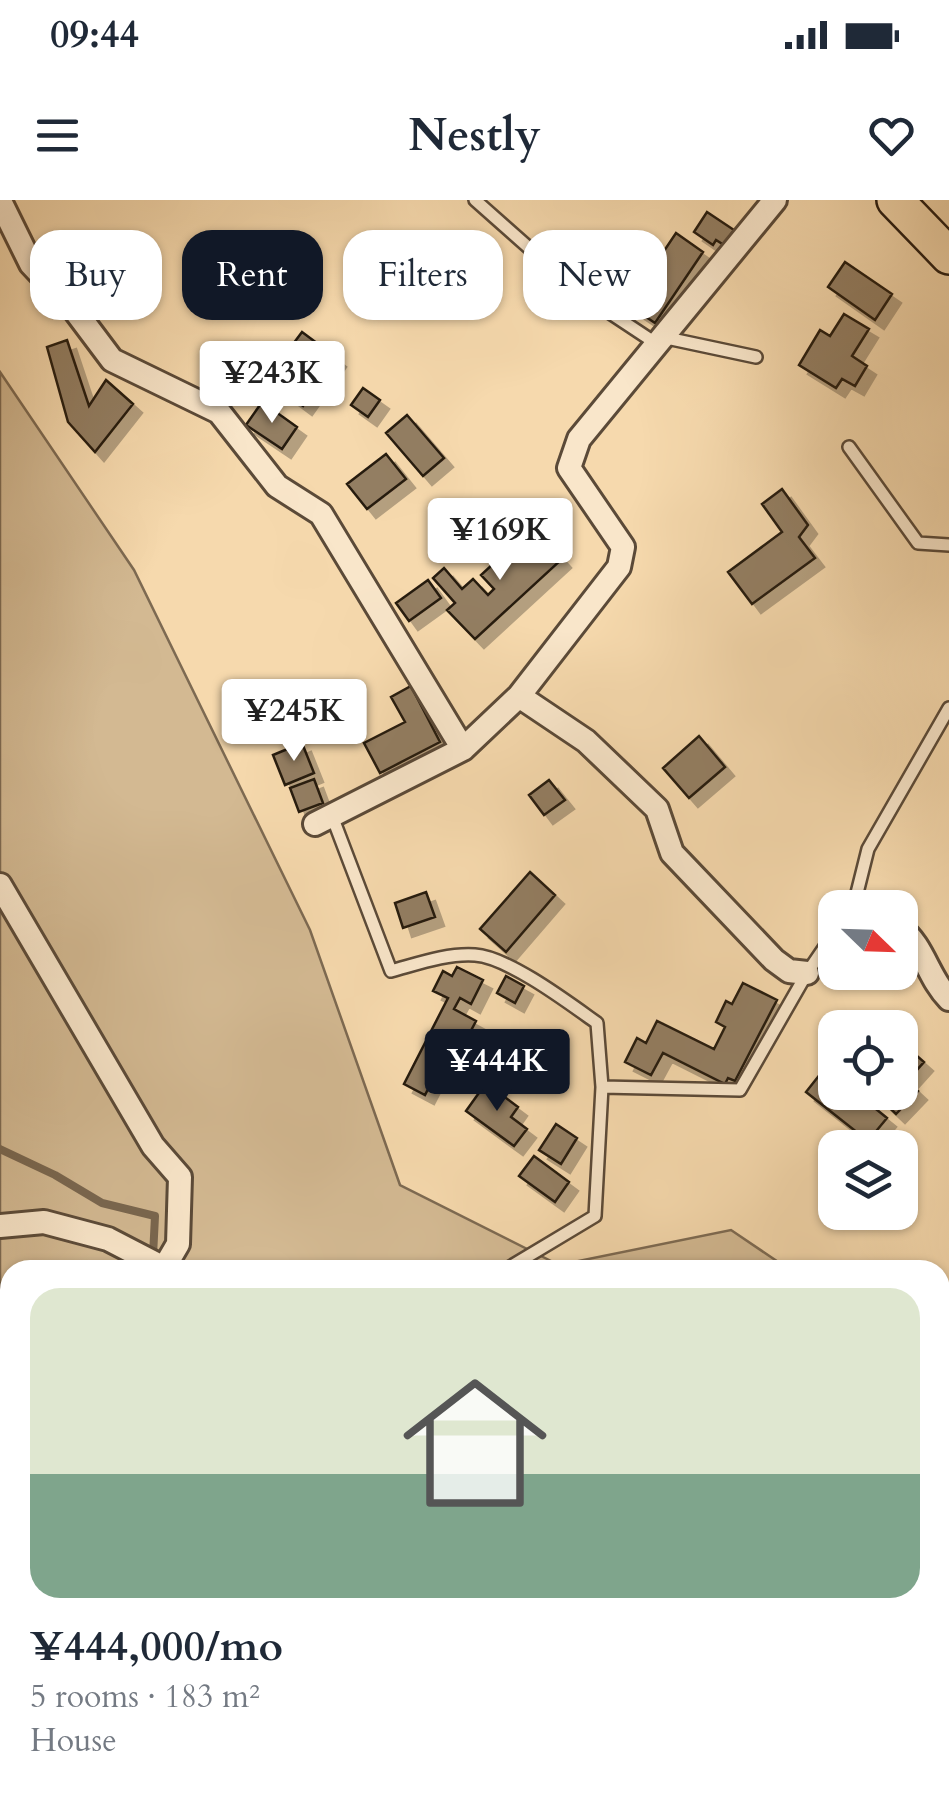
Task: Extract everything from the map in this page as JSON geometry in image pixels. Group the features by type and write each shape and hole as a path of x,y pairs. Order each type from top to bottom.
{"main road":[{"path":"895,200 949,256"}],"street":[{"path":"323,820 463,749 519,696 619,567 623,547 569,468 579,439 775,200"},
{"path":"0,201 32,264 76,312 112,360 218,412 277,486 321,514 463,749"},
{"path":"519,696 586,742 657,809 672,853 774,960 790,971 806,973"},
{"path":"0,885 153,1146 180,1177 178,1244 169,1260"},
{"path":"918,946 940,990 949,999"},
{"path":"0,1226 44,1222 108,1240 148,1260"}],"lane":[{"path":"475,200 580,294 660,340 756,357"},
{"path":"849,447 918,543 949,545"},
{"path":"862,890 868,848 949,708"},
{"path":"323,820 391,972 432,960 478,955 533,978 597,1023 602,1087 595,1216 522,1260"},
{"path":"602,1087 740,1090 818,956"}],"shaded area":[{"path":"0,372 134,570 310,930 400,1185 549,1260 0,1260"},
{"path":"731,1230 775,1260 584,1260"}],"building":[{"path":"707,212 734,230 724,245 716,240 713,245 694,232"},
{"path":"676,233 703,252 667,305 667,246"},
{"path":"845,262 892,294 875,320 828,287"},
{"path":"844,314 869,329 852,356 867,366 855,386 842,379 836,388 799,365 820,330 830,336"},
{"path":"302,332 337,358 303,406 267,379"},
{"path":"67,340 89,406 106,380 133,404 95,452 68,422 47,347"},
{"path":"363,388 380,400 368,417 351,405"},
{"path":"262,402 297,427 282,449 246,425"},
{"path":"407,415 444,458 423,476 386,433"},
{"path":"386,454 406,479 367,509 347,484"},
{"path":"782,489 808,525 799,537 815,558 752,604 728,572 782,532 762,504"},
{"path":"533,527 562,559 475,639 447,610 455,603 433,578 444,568 462,589 473,579 488,595 494,589 481,575"},
{"path":"428,580 441,598 409,621 396,603"},
{"path":"411,686 440,742 380,773 364,743 405,722 391,697"},
{"path":"699,736 725,767 689,798 663,768"},
{"path":"302,743 314,773 285,785 273,755"},
{"path":"314,779 323,803 299,812 290,788"},
{"path":"549,780 565,800 544,815 529,795"},
{"path":"530,872 555,895 506,952 480,929"},
{"path":"426,892 435,917 403,928 395,903"},
{"path":"457,967 483,980 471,1004 460,998 454,1009 476,1021 453,1065 443,1060 425,1095 404,1084 448,998 433,991 443,971 452,976"},
{"path":"506,976 524,986 515,1003 497,993"},
{"path":"743,983 777,1000 735,1081 728,1078 725,1084 663,1053 651,1075 625,1062 637,1038 646,1043 657,1021 714,1049 725,1027 716,1022 726,1001 732,1004"},
{"path":"818,1077 818,1101 806,1092"},
{"path":"486,1083 518,1107 511,1117 527,1129 514,1146 466,1111"},
{"path":"829,1110 877,1110 887,1118 877,1130 854,1130"},
{"path":"556,1124 577,1138 561,1164 539,1150"},
{"path":"534,1156 569,1182 555,1202 519,1176"}],"waterway":[{"path":"0,1149 102,1203 155,1216 153,1256"}]}
